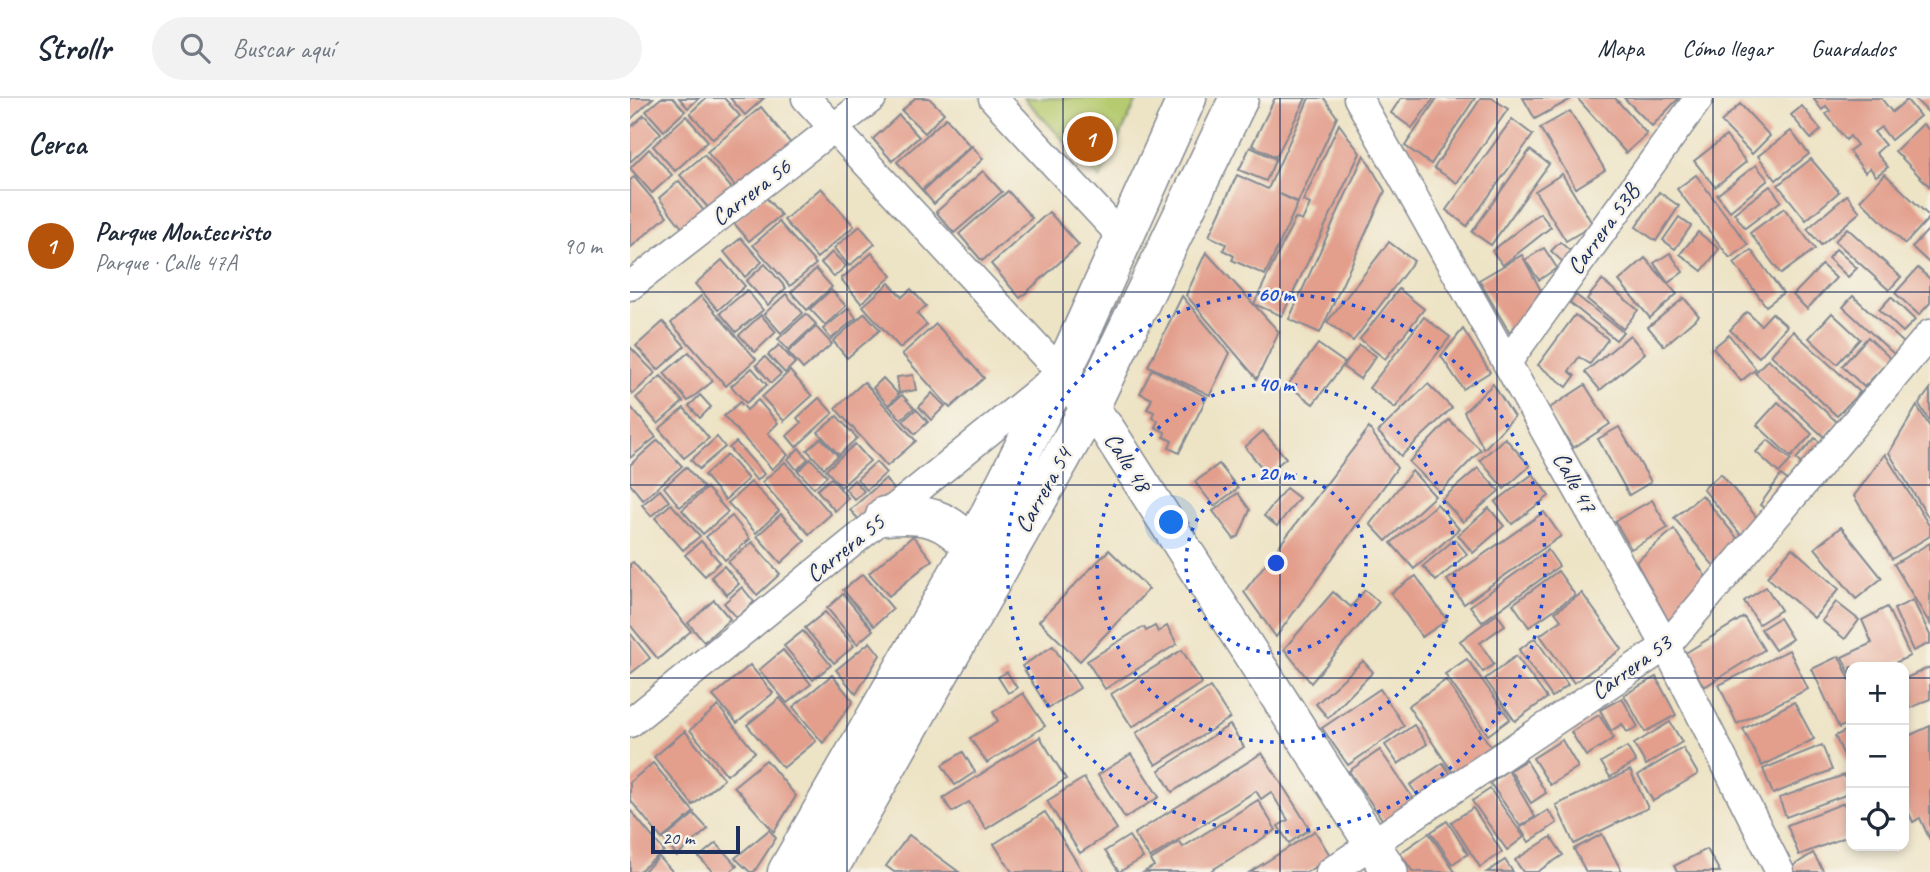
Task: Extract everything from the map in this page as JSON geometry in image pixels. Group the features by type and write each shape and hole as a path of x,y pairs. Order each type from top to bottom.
{"main road":[{"name":"Carrera 54","path":"787,872 972,548 1125,240 1187,98"},
{"name":"Carrera 54","path":"827,872 1090,407 1239,98"},
{"path":"885,516 911,514 935,517 956,530 972,548"}],"street":[{"name":"Calle 48","path":"806,98 1090,407 1390,872"},
{"name":"Carrera 56","path":"630,286 872,98"},
{"path":"993,98 1125,240"},
{"name":"Calle 47","path":"1358,98 1508,360 1666,646 1780,872"},
{"name":"Carrera 53B","path":"1508,360 1699,98"},
{"name":"Carrera 53","path":"1330,872 1666,646 1930,334"},
{"name":"Carrera 55","path":"630,723 1061,373"}],"green space":[{"path":"1024,98 1138,98 1100,179"}],"building":[{"path":"630,98 653,98 630,120"},
{"path":"661,98 673,98 685,111 664,131 646,111"},
{"path":"679,98 699,98 688,108"},
{"path":"706,98 724,98 740,116 713,139 690,113"},
{"path":"730,98 764,98 745,115"},
{"path":"915,98 929,98 944,113 925,133 902,111"},
{"path":"1275,98 1306,98 1276,157 1252,145"},
{"path":"1309,98 1324,98 1337,117 1298,202 1280,194 1298,203 1265,275 1232,260 1234,256 1223,250 1226,244 1209,236 1237,175 1268,189"},
{"path":"1401,98 1434,98 1412,128 1391,113"},
{"path":"1437,98 1475,98 1431,164 1405,146"},
{"path":"1481,98 1492,98 1508,109 1457,183 1434,168"},
{"path":"1523,98 1573,98 1535,119"},
{"path":"1577,98 1615,98 1647,134 1626,153"},
{"path":"1624,98 1679,98 1652,126"},
{"path":"1813,98 1881,98 1892,112 1907,100 1920,116 1891,140 1881,127 1874,132 1885,145 1876,153 1888,167 1876,176 1870,168 1865,172 1849,151 1857,145 1850,136 1846,140 1826,114 1830,111 1826,106 1822,110"},
{"path":"1914,98 1930,98 1930,114"},
{"path":"1740,104 1770,136 1752,154 1721,122"},
{"path":"1802,106 1821,130 1811,139 1791,115"},
{"path":"761,107 793,146 739,191 707,152"},
{"path":"1570,111 1605,170 1576,188 1540,128"},
{"path":"644,115 661,133 630,162 630,128"},
{"path":"899,115 919,137 892,161 873,139"},
{"path":"686,116 708,141 675,171 653,146"},
{"path":"946,118 970,146 922,190 897,162"},
{"path":"1512,119 1533,135 1467,226 1446,210"},
{"path":"1339,124 1360,153 1282,316 1254,304 1295,218 1302,221 1310,204 1303,201"},
{"path":"1923,124 1930,131 1930,187 1895,151"},
{"path":"1791,131 1809,154 1776,180 1758,156"},
{"path":"1726,136 1746,162 1715,187 1694,161"},
{"path":"972,146 983,159 934,204 923,191"},
{"path":"1250,147 1276,159 1266,181 1239,170"},
{"path":"649,149 672,175 652,193 630,168"},
{"path":"1530,150 1549,164 1491,245 1472,232"},
{"path":"704,155 733,190 710,210 680,175"},
{"path":"1364,155 1385,191 1320,333 1289,319"},
{"path":"1811,159 1839,192 1806,220 1778,185"},
{"path":"1756,165 1768,180 1730,211 1717,195"},
{"path":"983,171 1002,192 954,233 936,212"},
{"path":"1562,174 1593,225 1566,241 1535,191"},
{"path":"1885,174 1930,217 1905,244 1860,200"},
{"path":"1696,175 1748,245 1730,258 1677,189"},
{"path":"634,177 667,216 630,248 630,180"},
{"path":"679,181 704,211 683,229 659,198"},
{"path":"1770,186 1781,201 1745,228 1734,213"},
{"path":"821,188 854,226 817,258 784,220"},
{"path":"1008,191 1032,218 982,261 959,234"},
{"path":"1659,192 1679,206 1656,241 1636,227"},
{"path":"764,195 781,215 749,241 733,222"},
{"path":"1847,195 1860,212 1821,245 1807,229"},
{"path":"1784,208 1815,249 1781,274 1750,233"},
{"path":"1049,212 1079,245 1020,298 991,264"},
{"path":"1540,213 1551,227 1503,265 1492,251"},
{"path":"1679,217 1691,226 1675,249 1663,240"},
{"path":"779,222 816,264 790,286 753,245"},
{"path":"860,226 875,244 849,266 834,248"},
{"path":"1847,228 1901,277 1889,290 1835,241"},
{"path":"1930,228 1930,264 1912,247"},
{"path":"1698,232 1719,249 1702,271 1680,254"},
{"path":"741,238 762,262 745,277 724,252"},
{"path":"1389,242 1414,261 1353,341 1327,322"},
{"path":"1560,242 1578,258 1568,267 1551,251"},
{"path":"1544,248 1557,268 1539,280 1525,260"},
{"path":"1836,249 1857,268 1848,277 1828,258"},
{"path":"1751,250 1783,293 1766,306 1734,263"},
{"path":"832,252 846,266 834,277 821,263"},
{"path":"1206,252 1279,332 1257,379 1186,295"},
{"path":"872,253 892,276 861,303 841,279"},
{"path":"1670,253 1683,272 1668,283 1654,263"},
{"path":"1522,255 1545,298 1509,332 1479,280"},
{"path":"1645,258 1677,294 1650,318 1619,281"},
{"path":"722,260 745,286 718,310 695,284"},
{"path":"765,264 786,288 768,305 746,281"},
{"path":"1822,265 1836,278 1807,309 1793,295"},
{"path":"1918,268 1930,279 1930,303 1919,315 1895,293"},
{"path":"816,269 832,287 807,310 791,292"},
{"path":"1602,280 1638,310 1623,329 1587,299"},
{"path":"889,283 902,297 911,289 926,306 917,314 927,325 900,348 863,306"},
{"path":"1399,289 1424,309 1385,359 1360,339"},
{"path":"747,290 763,310 736,332 720,313"},
{"path":"831,290 846,306 825,325 810,309"},
{"path":"786,294 803,313 781,333 764,314"},
{"path":"1576,295 1623,332 1616,340 1570,303"},
{"path":"701,296 756,359 726,386 671,323"},
{"path":"1182,296 1230,353 1210,395 1148,366"},
{"path":"1853,296 1905,344 1895,355 1843,307"},
{"path":"1891,297 1915,320 1903,332 1879,310"},
{"path":"1684,298 1699,316 1664,346 1648,327"},
{"path":"849,308 856,318 831,339 823,329"},
{"path":"1747,312 1761,325 1772,313 1787,326 1759,357 1730,330"},
{"path":"865,313 880,330 847,358 833,341"},
{"path":"1832,313 1860,339 1837,364 1809,338"},
{"path":"806,314 816,324 788,350 778,339"},
{"path":"761,315 776,332 755,352 739,335"},
{"path":"1575,315 1608,339 1590,364 1579,357 1569,371 1575,376 1567,387 1538,365"},
{"path":"1424,317 1450,337 1395,408 1369,388"},
{"path":"663,322 685,346 658,370 636,346"},
{"path":"936,324 984,378 950,408 902,354"},
{"path":"816,327 832,344 803,369 788,352"},
{"path":"1463,329 1490,372 1463,389 1441,356"},
{"path":"1793,331 1860,392 1837,416 1771,355"},
{"path":"1630,335 1645,353 1600,390 1585,372"},
{"path":"1729,335 1756,369 1741,381 1713,348"},
{"path":"1868,337 1891,359 1864,387 1842,366"},
{"path":"1318,344 1345,363 1313,404 1288,385"},
{"path":"779,345 795,363 785,373 768,355"},
{"path":"1359,345 1376,356 1360,379 1343,367"},
{"path":"630,347 655,373 633,394 630,391"},
{"path":"689,352 713,381 688,401 664,373"},
{"path":"765,357 781,374 771,383 756,365"},
{"path":"1768,359 1837,422 1824,437 1755,373"},
{"path":"752,368 767,385 746,403 731,386"},
{"path":"1152,369 1207,397 1179,453 1169,448 1172,441 1164,437 1165,432 1155,427 1158,421 1152,417 1154,412 1147,409 1152,399 1140,393"},
{"path":"790,371 812,396 784,421 762,397"},
{"path":"913,375 916,390 899,393 897,377"},
{"path":"661,376 683,402 658,424 636,398"},
{"path":"883,378 899,395 888,405 873,388"},
{"path":"864,382 916,441 887,466 835,408"},
{"path":"1428,384 1452,408 1401,456 1378,432"},
{"path":"1493,384 1514,417 1484,449 1464,412"},
{"path":"1585,385 1610,424 1573,448 1548,409"},
{"path":"1930,389 1930,422 1919,404"},
{"path":"932,393 945,406 931,420 919,407"},
{"path":"700,395 711,407 700,418 689,406"},
{"path":"902,395 914,408 901,419 889,406"},
{"path":"819,398 833,413 796,447 787,436 801,423 797,418"},
{"path":"758,400 778,423 768,433 788,455 772,469 724,416 740,402 747,410"},
{"path":"1778,402 1812,434 1791,457 1757,425"},
{"path":"630,406 656,437 630,458"},
{"path":"1917,406 1930,427 1930,520 1889,453"},
{"path":"684,408 709,438 684,458 659,429"},
{"path":"916,409 928,422 915,434 903,421"},
{"path":"837,416 857,438 839,455 818,432"},
{"path":"1449,420 1481,450 1440,492 1409,462"},
{"path":"1619,427 1651,482 1629,495 1598,439"},
{"path":"1369,428 1397,468 1276,637 1244,592"},
{"path":"1263,431 1286,458 1267,474 1245,447"},
{"path":"717,437 725,447 699,469 691,460"},
{"path":"821,438 838,456 824,468 807,450"},
{"path":"1505,438 1530,466 1504,489 1480,460"},
{"path":"1815,438 1827,449 1808,471 1796,459"},
{"path":"658,440 682,466 643,500 630,484 630,465"},
{"path":"1768,440 1791,460 1779,473 1756,452"},
{"path":"736,442 764,474 757,481 729,448"},
{"path":"855,444 870,461 841,487 826,470"},
{"path":"799,448 808,459 797,470 788,459"},
{"path":"1885,454 1930,527 1930,536 1892,559 1854,496"},
{"path":"727,455 748,479 725,500 704,475"},
{"path":"811,459 827,476 814,488 798,471"},
{"path":"785,462 831,514 809,534 762,482"},
{"path":"876,462 886,473 867,490 857,479"},
{"path":"1219,464 1238,488 1214,506 1195,482"},
{"path":"686,467 704,488 680,507 664,487"},
{"path":"1478,468 1499,491 1463,522 1442,499"},
{"path":"1412,471 1435,496 1386,541 1370,524"},
{"path":"1533,474 1549,496 1512,524 1495,502"},
{"path":"1721,474 1759,520 1741,535 1703,489"},
{"path":"1781,475 1796,487 1776,516 1760,505"},
{"path":"831,478 848,498 835,511 817,490"},
{"path":"885,479 898,494 864,525 850,510"},
{"path":"854,480 864,491 855,500 845,489"},
{"path":"751,482 779,511 756,533 728,503"},
{"path":"707,488 728,512 703,534 682,510"},
{"path":"1286,488 1299,498 1277,526 1264,516"},
{"path":"660,490 669,501 651,516 642,505"},
{"path":"1238,493 1250,510 1239,536 1234,539 1213,511"},
{"path":"1702,495 1742,544 1714,566 1674,518"},
{"path":"1652,500 1668,528 1631,549 1615,521"},
{"path":"671,504 700,536 683,550 655,518"},
{"path":"1437,504 1459,529 1414,569 1391,543"},
{"path":"1489,508 1504,526 1473,553 1458,535"},
{"path":"1544,512 1561,536 1464,604 1447,580"},
{"path":"781,514 805,541 781,563 757,536"},
{"path":"732,516 750,539 725,560 706,537"},
{"path":"1841,527 1882,578 1856,599 1815,548"},
{"path":"1674,529 1710,583 1669,622 1636,562"},
{"path":"913,536 932,560 889,596 869,573"},
{"path":"1455,539 1467,554 1436,581 1423,566"},
{"path":"701,541 720,562 705,576 685,555"},
{"path":"752,542 780,574 757,595 728,562"},
{"path":"1930,543 1930,624 1894,564"},
{"path":"1792,548 1839,589 1814,618 1767,577"},
{"path":"1109,550 1149,589 1080,661 1039,621"},
{"path":"1548,550 1559,566 1482,622 1470,606"},
{"path":"633,562 691,631 658,659 630,625 630,564"},
{"path":"724,566 739,584 727,595 711,577"},
{"path":"1558,571 1575,595 1529,627 1513,604"},
{"path":"863,574 893,609 874,626 843,590"},
{"path":"1416,576 1447,620 1422,637 1391,593"},
{"path":"742,587 754,602 737,618 724,603"},
{"path":"1766,587 1781,610 1759,624 1744,601"},
{"path":"1365,590 1379,602 1311,683 1284,649 1333,592 1351,607"},
{"path":"1582,593 1622,649 1574,683 1540,635 1561,620 1555,612"},
{"path":"843,594 873,630 857,644 827,608"},
{"path":"714,600 730,619 704,642 688,623"},
{"path":"1913,600 1930,635 1930,643 1913,651 1894,609"},
{"path":"1836,602 1859,620 1845,639 1822,621"},
{"path":"1887,607 1910,656 1897,662 1846,662 1846,665 1842,657 1872,643 1862,620"},
{"path":"825,612 854,646 834,663 805,628"},
{"path":"1497,614 1505,625 1480,643 1494,664 1483,672 1460,641"},
{"path":"1744,617 1764,650 1704,687 1684,654"},
{"path":"1779,618 1792,639 1775,650 1761,629"},
{"path":"1155,626 1158,632 1167,626 1177,644 1105,689 1087,661 1134,632 1144,627 1146,631"},
{"path":"803,631 831,665 813,680 784,646"},
{"path":"630,633 650,658 630,674"},
{"path":"1535,638 1568,685 1552,697 1519,650"},
{"path":"870,642 880,655 856,694 836,670"},
{"path":"1053,646 1080,688 1048,708 1022,666"},
{"path":"783,650 811,684 787,703 759,670"},
{"path":"1182,650 1202,683 1132,727 1111,694"},
{"path":"1789,650 1808,689 1737,724 1719,685"},
{"path":"1516,656 1547,698 1515,721 1485,679"},
{"path":"1839,656 1846,671 1846,724 1839,728 1812,669"},
{"path":"1467,659 1510,719 1488,735 1445,674"},
{"path":"1363,661 1373,672 1328,718 1316,704"},
{"path":"750,665 773,693 737,723 713,696"},
{"path":"1930,667 1930,699 1909,709 1909,677"},
{"path":"1007,672 1017,688 1008,693 998,677"},
{"path":"832,675 853,701 823,743 793,707"},
{"path":"1656,677 1676,715 1645,732 1624,695"},
{"path":"1446,680 1493,750 1455,776 1408,706"},
{"path":"1210,687 1230,718 1156,765 1136,733"},
{"path":"1380,689 1404,726 1348,765 1322,728"},
{"path":"1023,693 1045,726 987,763 970,738 998,721 993,712"},
{"path":"780,698 816,741 783,768 747,725"},
{"path":"1622,698 1638,727 1627,732 1622,724 1611,731 1600,710"},
{"path":"1794,702 1814,739 1762,766 1743,729"},
{"path":"718,706 755,752 727,775 690,730"},
{"path":"1599,715 1614,738 1586,756 1571,732"},
{"path":"1670,722 1682,742 1646,765 1634,744"},
{"path":"1230,725 1244,747 1172,792 1159,770"},
{"path":"1414,725 1427,744 1398,764 1385,745"},
{"path":"1930,726 1930,840 1920,818 1913,822 1909,814 1909,736"},
{"path":"1846,730 1846,760 1835,736"},
{"path":"685,731 724,779 693,805 654,757"},
{"path":"1040,737 1066,779 986,829 969,802 952,812 943,798"},
{"path":"1562,740 1578,767 1550,785 1533,758"},
{"path":"1822,745 1832,770 1773,794 1763,769"},
{"path":"1627,747 1636,762 1610,777 1601,762"},
{"path":"1683,748 1698,774 1653,801 1638,775"},
{"path":"1380,750 1417,804 1386,825 1349,771"},
{"path":"963,752 975,772 955,785 942,765"},
{"path":"1262,753 1310,829 1289,843 1278,826 1288,820 1271,792 1261,799 1256,791 1150,858 1134,834"},
{"path":"1131,754 1159,797 1125,818 1098,775"},
{"path":"766,760 796,796 774,832 734,786"},
{"path":"1526,760 1546,793 1531,803 1510,770"},
{"path":"653,763 694,812 662,839 630,800 630,782"},
{"path":"1443,763 1456,782 1424,804 1410,785"},
{"path":"1508,770 1535,817 1520,826 1490,783"},
{"path":"1630,770 1648,808 1574,844 1556,805"},
{"path":"1844,775 1846,780 1846,795 1786,817 1779,798"},
{"path":"1084,778 1117,829 1080,853 1047,801"},
{"path":"1490,789 1524,837 1507,850 1472,801"},
{"path":"1258,800 1276,830 1209,872 1144,872 1154,866 1151,860 1179,842 1183,847"},
{"path":"1844,803 1846,809 1846,837 1799,855 1787,825"},
{"path":"1473,808 1502,852 1480,867 1451,822"},
{"path":"630,810 664,851 638,872 630,872"},
{"path":"1548,810 1557,823 1529,842 1520,828"},
{"path":"1045,812 1083,872 1012,872 994,844"},
{"path":"694,814 708,829 677,856 664,839"},
{"path":"1447,821 1468,854 1452,864 1431,832"},
{"path":"769,830 776,838 754,872 750,872 735,858"},
{"path":"1315,831 1331,857 1307,872 1250,872"},
{"path":"1429,833 1455,872 1413,872 1400,853"},
{"path":"1602,834 1622,872 1586,872 1574,849"},
{"path":"909,835 959,872 894,872 886,866"},
{"path":"1129,836 1143,858 1119,872 1105,851"},
{"path":"1551,837 1563,855 1537,872 1523,872 1515,860"},
{"path":"716,843 737,866 730,872 713,872 699,857"},
{"path":"1707,849 1720,872 1677,872 1674,866"},
{"path":"1813,853 1824,872 1793,872 1790,868"},
{"path":"659,857 673,872 643,872"},
{"path":"1505,860 1513,872 1487,872"}],"place":[{"name":"Parque Montecristo","path":"1090,139"}]}
